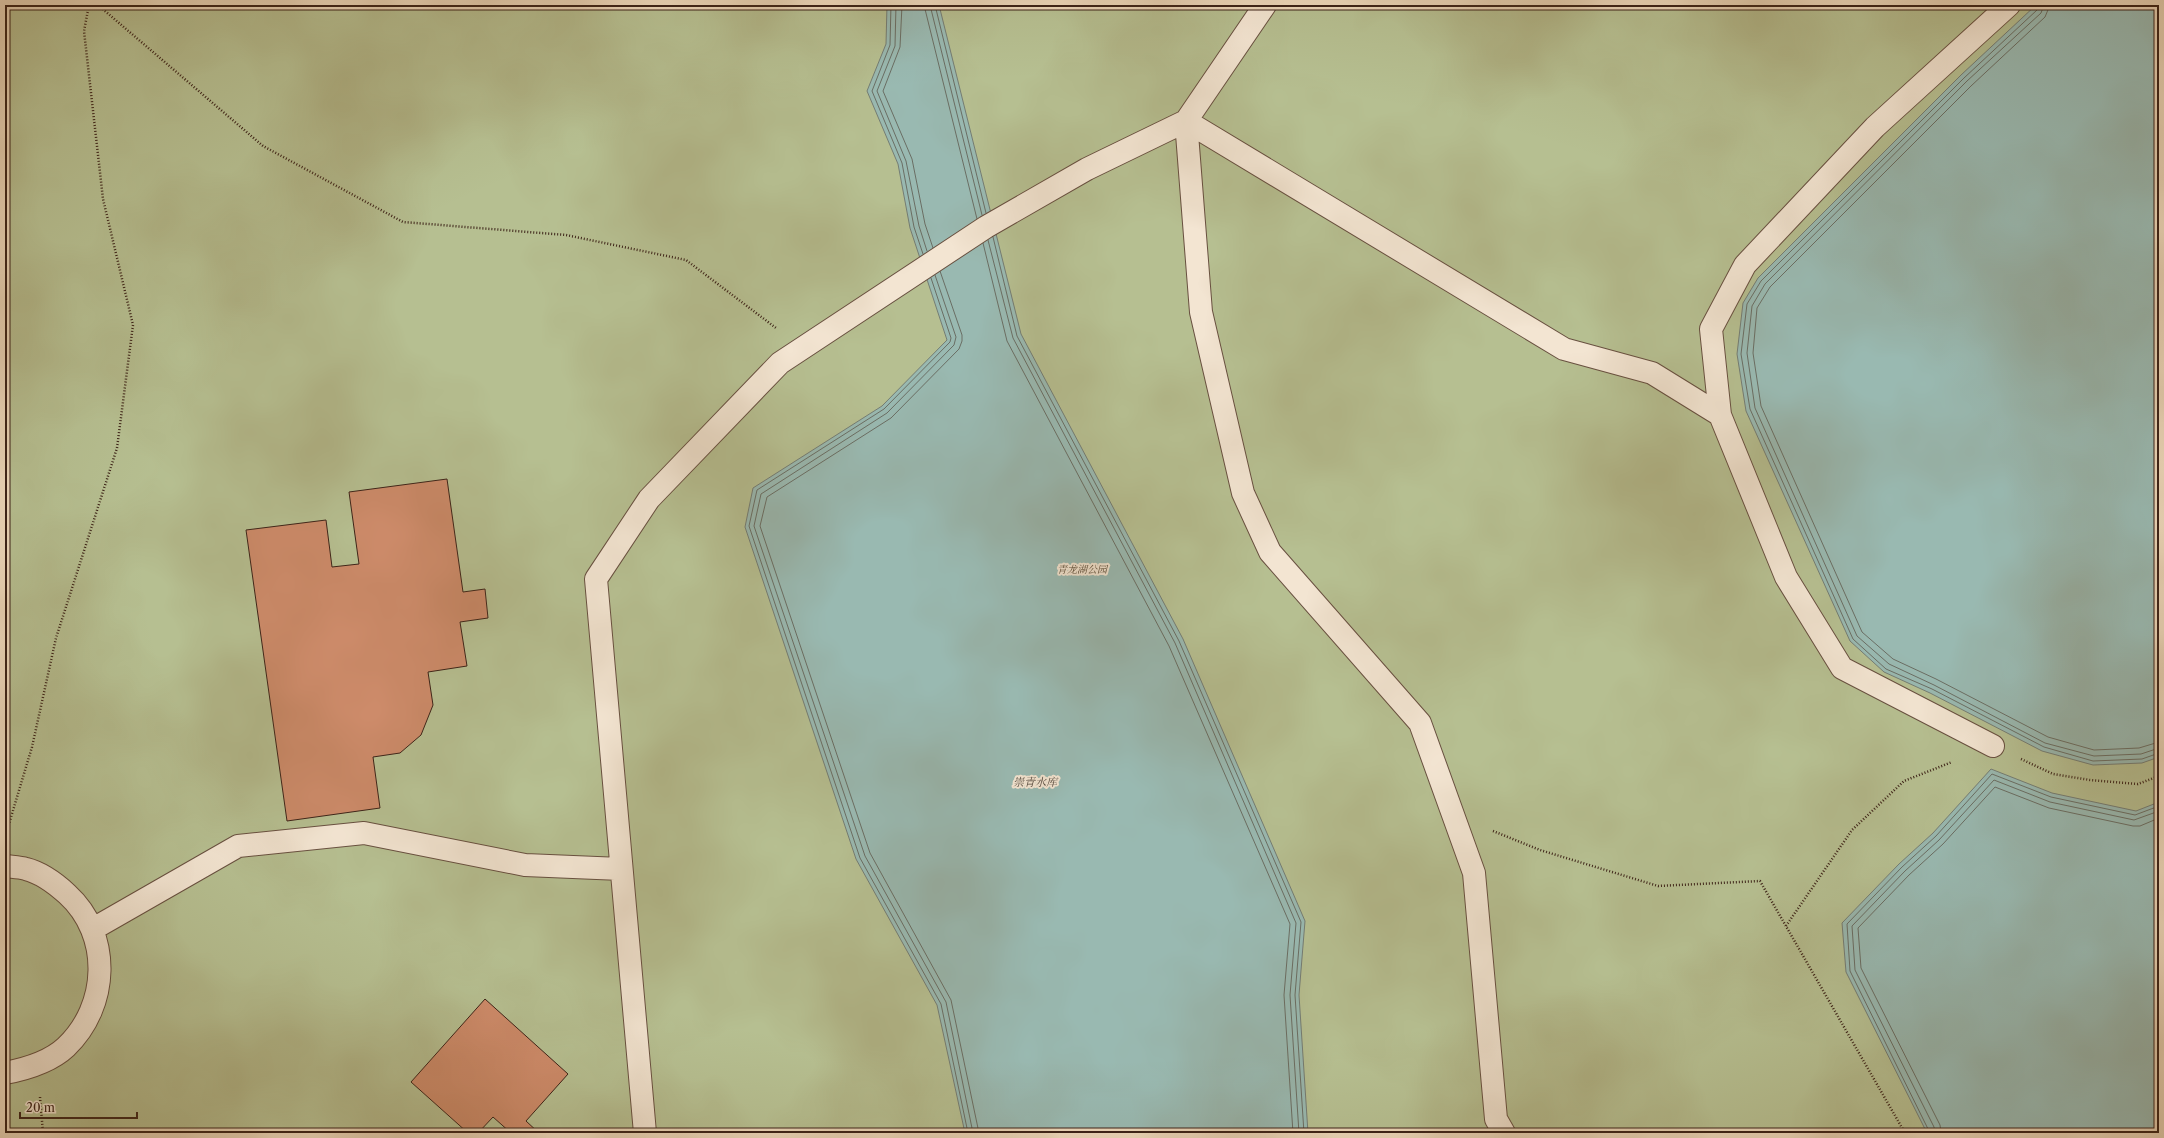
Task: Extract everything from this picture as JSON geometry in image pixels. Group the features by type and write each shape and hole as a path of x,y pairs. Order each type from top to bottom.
{"street":[{"path":"645,1133 596,579 649,499 780,364 986,227 1087,169 1186,121 1265,5"},
{"path":"1993,746 1842,668 1786,577 1720,415 1711,329 1744,265 1875,127 2009,5"},
{"path":"1186,121 1564,349 1652,373 1720,415"},
{"path":"1186,121 1201,312 1243,493 1270,552 1420,723 1474,873 1496,1119 1504,1133"},
{"path":"93,929 238,846 364,833 525,865 621,869"},
{"path":"5,866 26,869 54,882 77,903 93,929 100,960 98,993 86,1023 65,1048 38,1065 5,1073"}],"path":[{"path":"5,836 32,748 56,638 117,448 133,325 103,199 84,31 89,5"},
{"path":"98,5 263,146 403,222 566,235 686,260 803,348"},
{"path":"1786,926 1852,830 1904,781 1993,746 2053,774 2138,784 2159,776"},
{"path":"1453,815 1540,850 1658,886 1760,881 1905,1133"},
{"path":"2147,1133 2159,1128"}],"green space":[{"name":"青龙湖公园","path":"5,5 2159,5 2159,1133 5,1133"}],"water":[{"name":"崇青水库","path":"887,5 939,5 1021,334 1183,639 1305,921 1299,995 1308,1133 965,1133 937,1005 856,859 745,527 753,488 882,406 947,340 910,228 898,164 867,91 886,44"},
{"path":"2036,5 2159,5 2159,757 2142,763 2093,765 2042,751 1930,693 1884,672 1850,641 1746,411 1737,354 1743,303 1758,278 1961,75"},
{"path":"1991,769 2052,793 2136,811 2159,802 2159,1133 1927,1133 1846,972 1842,923 1899,864 1933,833"}],"building":[{"path":"447,479 463,592 485,589 488,618 460,622 467,666 428,672 433,705 421,735 400,753 373,757 380,808 287,821 246,530 326,520 332,567 359,564 349,492"},
{"path":"485,999 568,1074 526,1121 539,1133 511,1133 493,1117 478,1133 468,1133 411,1082"}]}
